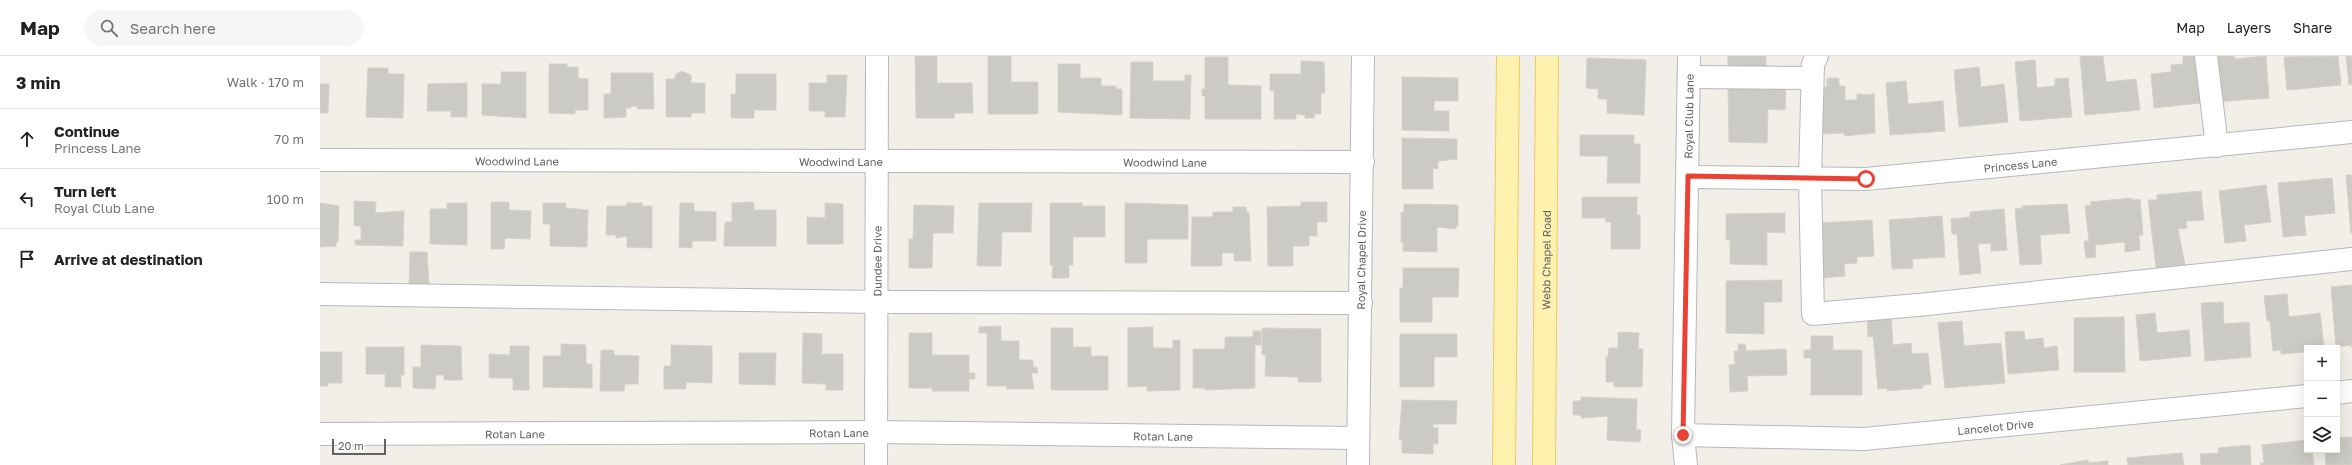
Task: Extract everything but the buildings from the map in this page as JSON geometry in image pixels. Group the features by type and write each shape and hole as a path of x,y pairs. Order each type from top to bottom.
{"main road":[{"path":"1504,465 1508,56"},
{"name":"Webb Chapel Road","path":"1544,465 1547,56"}],"street":[{"name":"Dundee Drive","path":"876,465 878,302 876,161 877,56"},
{"name":"Royal Chapel Drive","path":"1358,465 1363,162 1363,56"},
{"path":"1817,56 1813,64 1812,78 1810,178 1813,314 1918,306 2352,260"},
{"path":"2206,56 2217,146"},
{"path":"1689,66 1812,78"},
{"name":"Royal Club Lane","path":"1686,465 1683,435 1689,66"},
{"name":"Princess Lane","path":"1688,176 1866,179 2352,132"},
{"name":"Woodwind Lane","path":"320,160 1363,162"},
{"path":"320,294 878,302 1361,303"},
{"path":"2340,393 2352,391"},
{"name":"Lancelot Drive","path":"1683,435 1864,439 2304,396"},
{"name":"Rotan Lane","path":"320,434 876,432 1358,438"}],"route":[{"path":"1683,435 1688,176 1866,179"}]}
